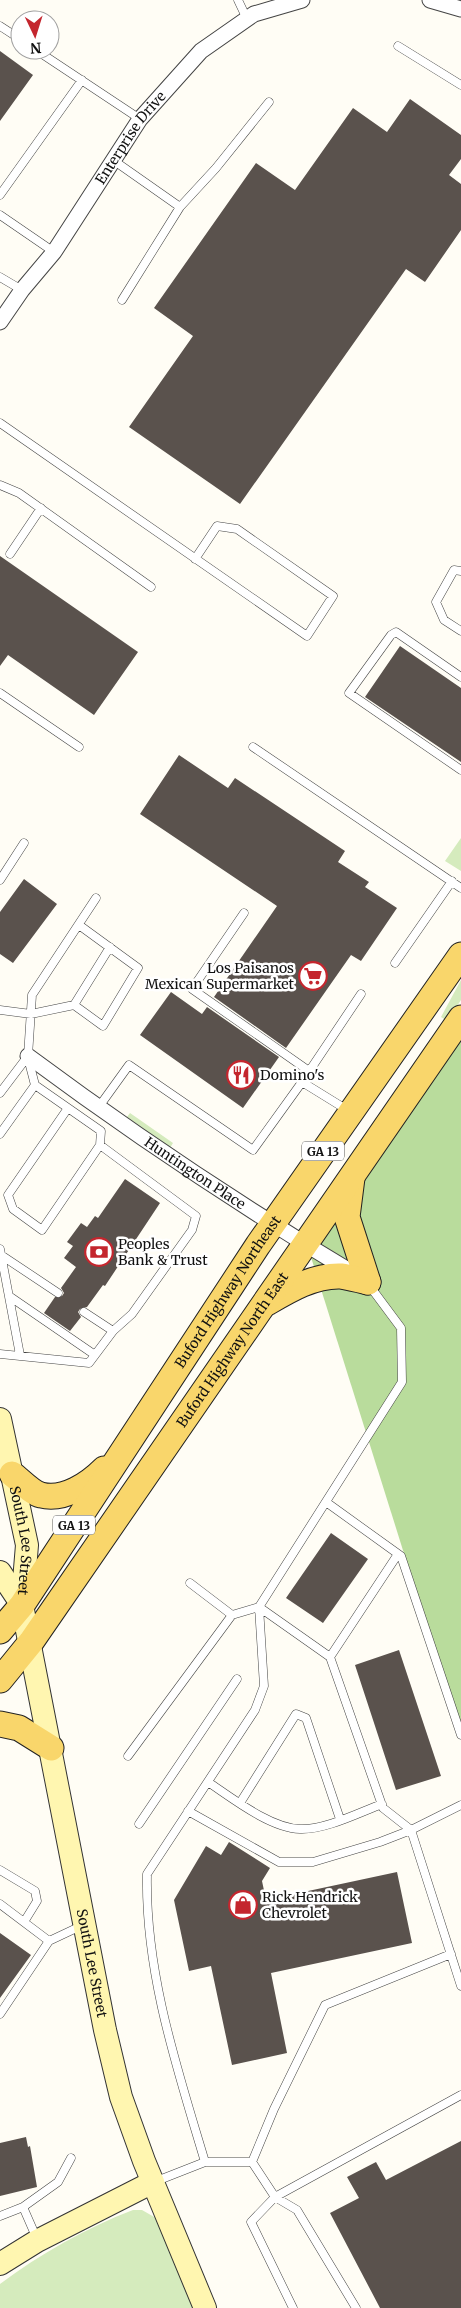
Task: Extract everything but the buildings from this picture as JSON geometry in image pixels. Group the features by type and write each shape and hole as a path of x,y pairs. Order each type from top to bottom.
{"main road":[{"name":"Buford Highway Northeast","path":"0,1631 22,1605 273,1225 461,955"},
{"name":"Buford Highway North East","path":"0,1680 31,1642 461,1018"},
{"path":"261,1307 292,1287 325,1278 341,1276 368,1282 348,1217 352,1175"},
{"path":"12,1474 40,1495 60,1495 91,1482 126,1445"},
{"path":"0,1724 19,1728 51,1748"}],"street":[{"name":"Enterprise Drive","path":"0,322 22,290 54,252 140,119 201,51 254,14 302,0"},
{"path":"434,1 461,9"},
{"name":"Huntington Place","path":"28,1056 98,1108 273,1225 368,1282"},
{"name":"South Lee Street","path":"0,1419 27,1546 22,1605 31,1642 105,2030 121,2097 153,2182 205,2308"},
{"name":"South Lee Street","path":"0,1572 22,1605"},
{"path":"0,2264 37,2241 153,2182"}],"lane":[{"path":"238,0 247,19"},
{"path":"398,46 461,85"},
{"path":"51,60 140,119"},
{"path":"0,195 82,80"},
{"path":"122,300 180,207 216,168 269,102"},
{"path":"113,160 180,207"},
{"path":"0,215 54,252"},
{"path":"0,277 22,290"},
{"path":"0,423 307,636 333,596 237,529 217,526 195,558"},
{"path":"0,485 19,493 151,587"},
{"path":"10,554 40,508"},
{"path":"461,571 454,570 436,602 444,620 461,631"},
{"path":"461,677 396,632 391,634 349,693 461,770"},
{"path":"0,693 79,747"},
{"path":"253,747 461,888"},
{"path":"0,880 24,843"},
{"path":"395,963 452,882"},
{"path":"68,1108 8,1195 13,1209 42,1230 100,1145 101,1132 68,1108 35,1085 28,1056 32,994 96,898"},
{"path":"244,913 192,989 309,1070"},
{"path":"74,1005 103,1026 138,968 79,925"},
{"path":"0,1010 31,1014 74,1005 110,947"},
{"path":"98,1108 129,1065 253,1150 302,1082 361,994"},
{"path":"0,1093 28,1056"},
{"path":"302,1082 351,1112"},
{"path":"0,1134 35,1085"},
{"path":"0,1354 89,1363 112,1331 132,1314 192,1230 196,1216 100,1145"},
{"path":"1,1252 58,1293"},
{"path":"1,1252 20,1355"},
{"path":"205,2162 158,1993 146,1902 147,1874 255,1710 264,1686 259,1607 402,1382 401,1328 368,1282"},
{"path":"9,1296 95,1355"},
{"path":"84,1312 112,1331"},
{"path":"326,1502 401,1556 461,1735"},
{"path":"330,1657 398,1554"},
{"path":"190,1583 232,1615"},
{"path":"128,1756 232,1615 259,1607"},
{"path":"259,1607 330,1657 383,1808 411,1830 461,1986"},
{"path":"139,1824 237,1679"},
{"path":"240,1803 296,1714 306,1718 340,1819"},
{"path":"208,1782 265,1820 300,1829 340,1819 382,1804"},
{"path":"188,1811 279,1862 313,1862 380,1842 411,1830 461,1805"},
{"path":"0,1870 35,1891 37,1901 24,1922"},
{"path":"0,1904 50,1942"},
{"path":"0,2014 50,1942 84,1924"},
{"path":"252,2162 274,2109 325,2005 451,1954"},
{"path":"293,2308 250,2222 275,2197 461,2095"},
{"path":"0,2216 23,2207 58,2182 71,2158"},
{"path":"153,2182 205,2162 252,2162"},
{"path":"252,2162 275,2197 296,2210 356,2308"},
{"path":"23,2207 37,2241"}],"green space":[{"path":"461,838 461,871 445,861"},
{"path":"461,980 461,1000 447,1021 441,1017"},
{"path":"461,1015 461,1735 304,1235"},
{"path":"130,1113 173,1143 170,1148 127,1117"},
{"path":"133,2210 142,2210 156,2218 194,2306 192,2308 0,2308 0,2284 64,2242"}],"place":[{"name":"Los Paisanos Mexican Supermarket","path":"313,976"},
{"name":"Domino's","path":"241,1075"},
{"name":"Peoples Bank & Trust","path":"99,1252"},
{"name":"Rick Hendrick Chevrolet","path":"243,1905"}]}
